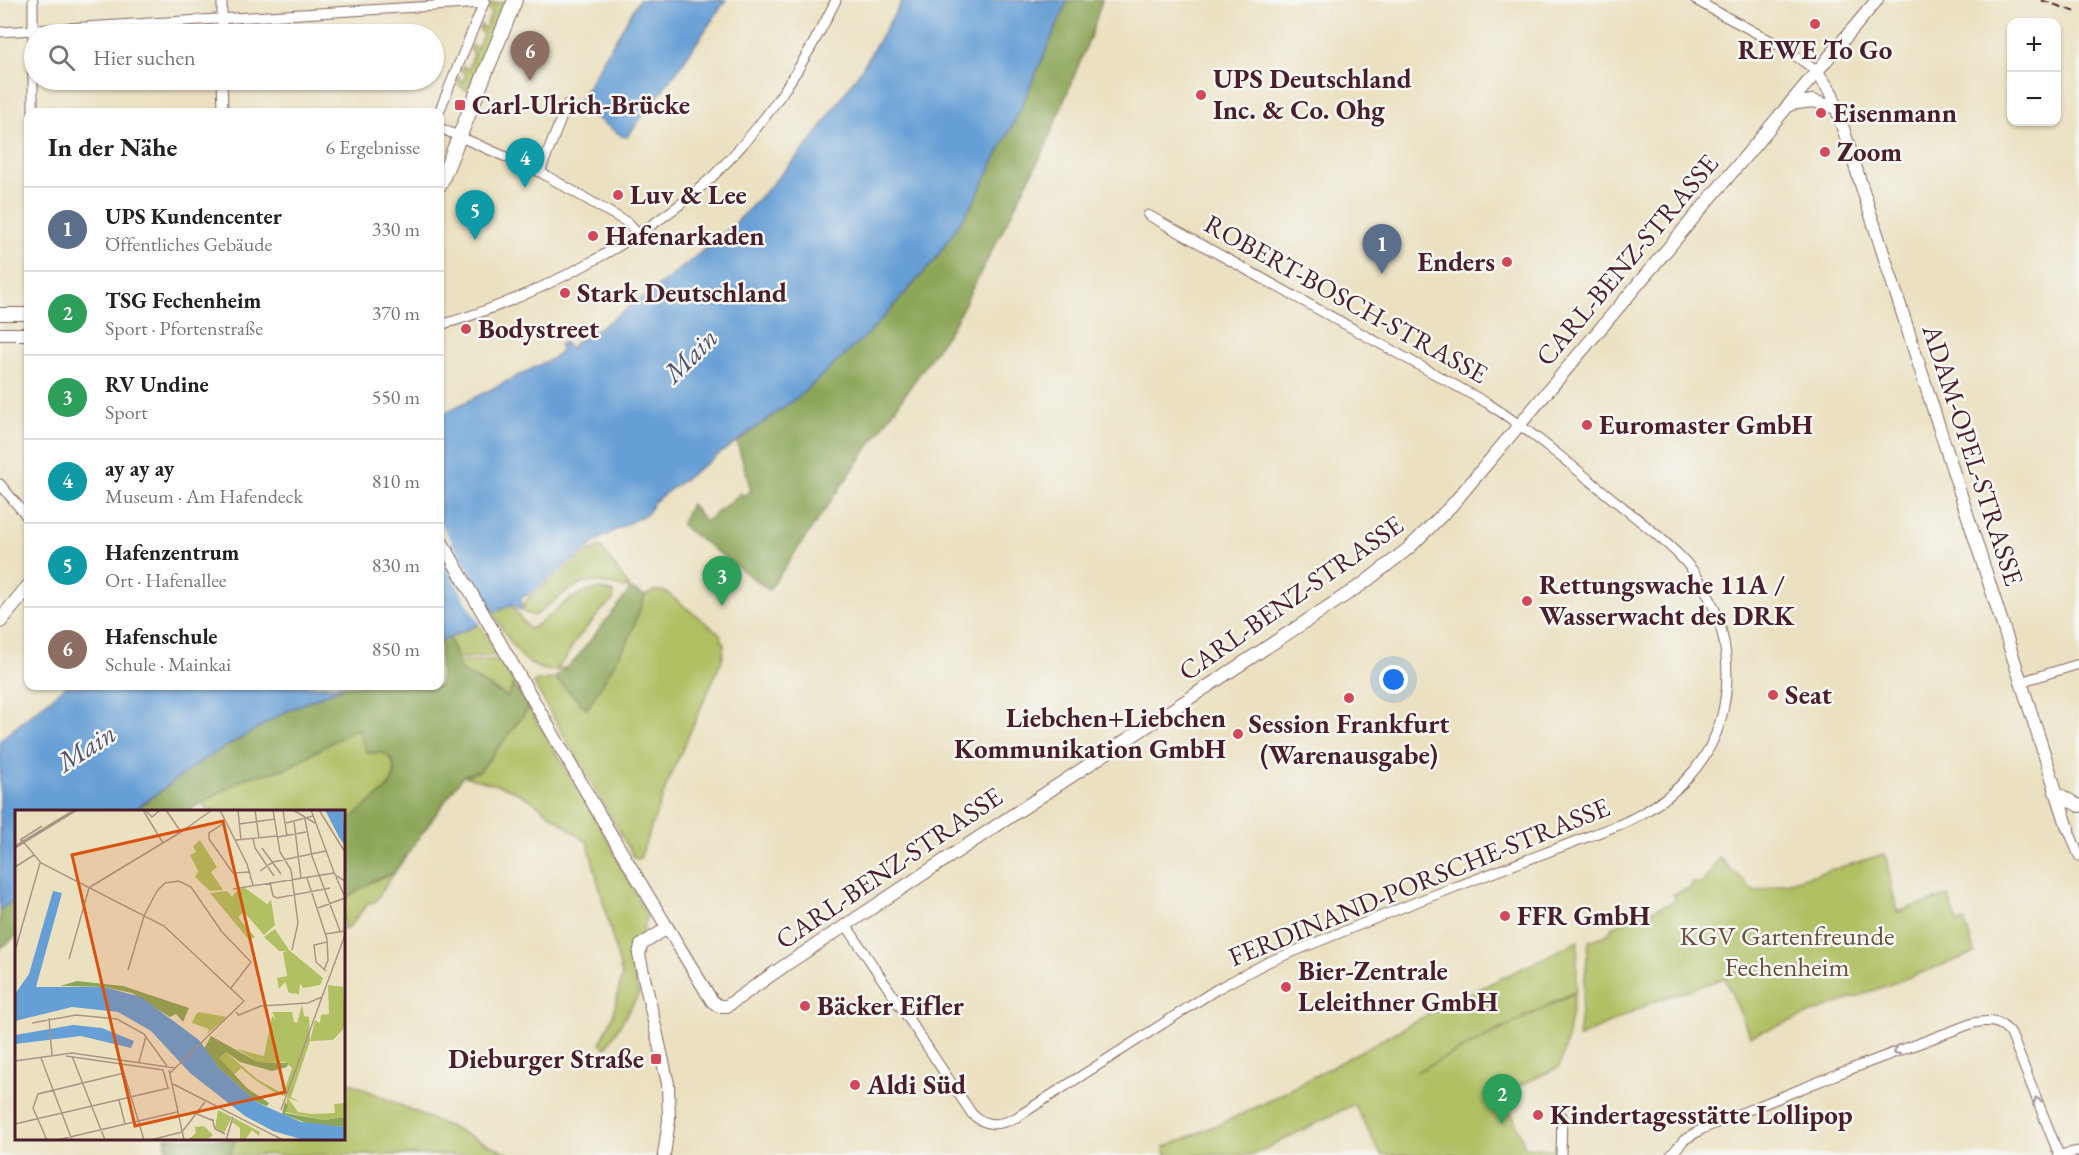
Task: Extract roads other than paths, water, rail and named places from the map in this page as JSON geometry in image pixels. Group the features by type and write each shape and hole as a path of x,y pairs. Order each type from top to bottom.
{"main road":[{"path":"444,173 515,0"},
{"name":"CARL-BENZ-STRASSE","path":"667,928 712,1001 722,1006 733,1003 846,925 1388,566 1452,505 1877,0"},
{"name":"ADAM-OPEL-STRASSE","path":"1817,72 1829,88 1836,108 2055,792 2073,829"},
{"path":"1790,104 1813,101 1836,108"},
{"path":"0,314 24,314"},
{"path":"0,334 24,334"},
{"path":"444,546 667,928 641,945 639,955 668,1084 669,1120 664,1155"},
{"path":"0,621 24,592"},
{"path":"2055,792 2079,806"},
{"path":"2073,829 2079,818"}],"street":[{"path":"33,0 33,24"},
{"path":"222,0 222,24"},
{"path":"444,324 489,308 553,281 637,233 684,202 736,152 786,86 810,50 836,0"},
{"path":"1696,0 1767,39 1817,72"},
{"path":"128,24 407,4 485,1 441,108"},
{"path":"0,32 24,31"},
{"path":"33,90 33,108"},
{"path":"222,90 223,108"},
{"path":"540,172 567,104"},
{"path":"444,130 540,172 628,223 637,233"},
{"name":"ROBERT-BOSCH-STRASSE","path":"1148,215 1487,403 1520,424"},
{"name":"FERDINAND-PORSCHE-STRASSE","path":"846,925 972,1114 983,1122 999,1124 1017,1117 1217,989 1268,962 1416,902 1622,824 1660,804 1700,765 1717,732 1724,708 1727,674 1725,647 1718,617 1698,578 1679,555 1520,424"},
{"path":"0,484 24,513"},
{"path":"2020,682 2079,664"},
{"name":"ADAM-OPEL-STRASSE","path":"2073,829 2079,856"},
{"path":"1671,1155 1684,1140 1702,1129 1886,1055 1973,1023 1989,1020 2000,1024 2011,1034 2060,1155 2079,1151"},
{"path":"1561,1155 1562,1116"}],"water":[{"path":"639,0 726,0 682,64 627,137 576,106"},
{"name":"Main","path":"903,0 1068,0 1019,112 974,201 935,260 868,334 798,397 660,497 653,503 648,513 601,538 528,595 523,596 521,611 513,604 493,613 480,624 444,640 444,413 555,357 562,350 559,345 564,342 571,349 576,342 668,279 733,226 810,143 861,70"},
{"name":"Main","path":"61,690 335,690 285,712 200,762 134,810 15,810 15,899 0,910 0,740"}],"railway":[{"path":"2041,0 2079,13"}],"place":[{"name":"REWE To Go","path":"1815,24"},
{"name":"Hafenschule","path":"530,81"},
{"name":"UPS Deutschland Inc. & Co. Ohg","path":"1201,95"},
{"name":"Carl-Ulrich-Brücke","path":"460,105"},
{"name":"Eisenmann","path":"1821,113"},
{"name":"Zoom","path":"1825,152"},
{"name":"ay ay ay","path":"525,188"},
{"name":"Luv & Lee","path":"618,195"},
{"name":"Hafenarkaden","path":"593,236"},
{"name":"Hafenzentrum","path":"475,240"},
{"name":"Enders","path":"1507,262"},
{"name":"UPS Kundencenter","path":"1382,274"},
{"name":"Stark Deutschland","path":"565,293"},
{"name":"Bodystreet","path":"466,329"},
{"name":"Euromaster GmbH","path":"1587,425"},
{"name":"Rettungswache 11A / Wasserwacht des DRK","path":"1527,601"},
{"name":"RV Undine","path":"722,606"},
{"name":"Seat","path":"1773,695"},
{"name":"Session Frankfurt (Warenausgabe)","path":"1349,698"},
{"name":"Liebchen+Liebchen Kommunikation GmbH","path":"1238,734"},
{"name":"FFR GmbH","path":"1505,916"},
{"name":"Bier-Zentrale Leleithner GmbH","path":"1286,987"},
{"name":"Bäcker Eifler","path":"805,1006"},
{"name":"Dieburger Straße","path":"656,1059"},
{"name":"Aldi Süd","path":"855,1085"},
{"name":"Kindertagesstätte Lollipop","path":"1538,1115"},
{"name":"TSG Fechenheim","path":"1502,1124"}],"park label":[{"name":"KGV Gartenfreunde Fechenheim","path":"1787,952"}]}
